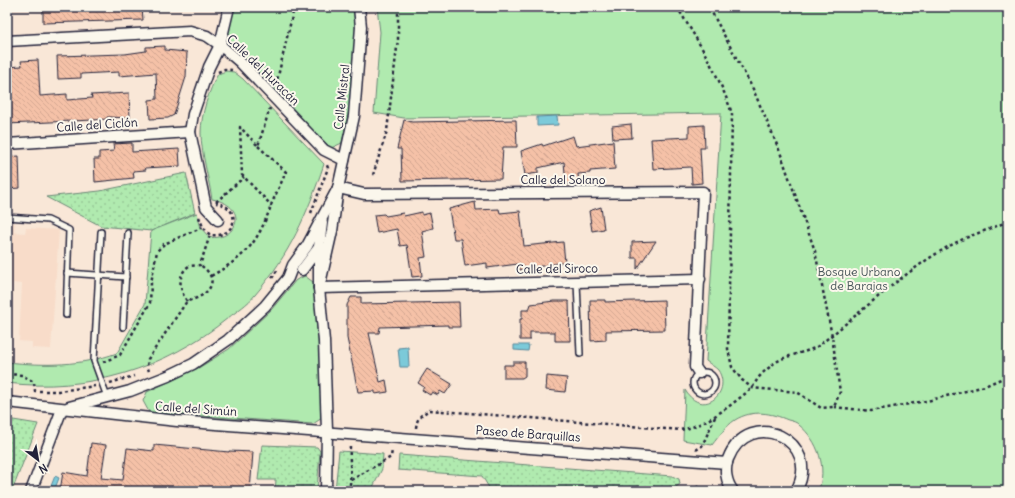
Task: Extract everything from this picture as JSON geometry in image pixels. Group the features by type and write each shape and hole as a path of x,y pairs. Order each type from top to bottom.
{"street":[{"path":"218,220 206,207 190,132 193,114 209,67 220,45 229,7"},
{"name":"Calle Mistral","path":"338,188 351,134 358,84 361,28 354,8"},
{"name":"Calle del Huracán","path":"7,41 190,31 207,36 220,45 245,67 324,150 344,160"},
{"name":"Calle del Ciclón","path":"7,144 190,132"},
{"path":"31,491 62,409 154,382 193,364 228,340 265,306 288,278 293,265 307,246 338,188"},
{"path":"319,288 332,231 338,188"},
{"name":"Calle del Solano","path":"338,188 364,194 703,192 700,278"},
{"path":"323,215 319,247 319,288 324,341 327,431 326,491"},
{"path":"288,278 302,270 332,231"},
{"path":"302,270 316,275 319,288"},
{"path":"699,373 695,368 700,278"},
{"name":"Calle del Siroco","path":"319,288 700,278"},
{"name":"Calle del Simún","path":"7,402 177,421 327,431"},
{"name":"Paseo de Barquillas","path":"327,431 727,462"},
{"path":"729,490 727,462 732,450 740,440 752,434 766,431 779,434 790,441 798,452 802,464 802,478 796,491"}],"lane":[{"path":"7,217 48,220 69,230 66,315"},
{"path":"101,232 94,361 107,397"},
{"path":"123,327 128,233"},
{"path":"67,273 126,277"},
{"path":"577,282 580,354"},
{"path":"699,373 710,373 715,379 715,386 710,392 703,394 694,389 694,378 699,373"}],"path":[{"path":"372,175 387,131 398,39 398,7"},
{"path":"677,7 696,38 726,94 732,114 728,349 732,367 742,380 752,388 797,392 821,408 834,407 871,411 931,400 985,386 1005,376"},
{"path":"709,7 753,89 780,152 815,251 832,336 840,392 834,407"},
{"path":"276,88 293,12 354,8"},
{"path":"214,77 217,73 225,69 236,70"},
{"path":"258,146 271,105 276,111"},
{"path":"212,276 240,258 254,244 265,223 286,172 240,127 242,175 271,206"},
{"path":"308,220 328,168 320,157"},
{"path":"215,202 244,177"},
{"path":"199,214 203,227 210,234 221,235 228,232 232,226 234,218 232,212 228,206 211,200"},
{"path":"416,428 417,419 421,414 430,410 680,430 693,428 716,414 752,388 760,376 785,357 811,350 832,336 863,308 927,261 958,242 1008,221"},
{"path":"95,365 120,355 150,303 151,283 157,251 164,244 203,227"},
{"path":"200,265 210,234"},
{"path":"149,371 147,366 148,359 187,301 192,300 207,291 212,283 212,276 200,265 189,266 182,274 180,287 182,295 187,301"},
{"path":"271,279 280,267"},
{"path":"1008,359 1005,376 1008,386"},
{"path":"142,373 156,368"},
{"path":"7,374 22,375 34,382 36,391 79,389 136,376"},
{"path":"696,450 702,446 716,414"},
{"path":"349,491 351,480 349,460 350,447"},
{"path":"351,480 391,457 392,450"}],"shaded area":[{"path":"7,222 15,223 14,232 25,233 26,228 59,230 51,349 32,348 32,342 19,341 22,284 13,283 10,339 7,339"}],"green space":[{"path":"227,7 353,7 356,41 354,76 342,143 331,148 220,45"},
{"name":"Bosque Urbano de Barajas","path":"377,7 1008,7 1008,491 818,491 822,474 821,464 816,447 806,431 797,423 769,414 748,414 735,420 726,428 712,445 683,440 685,390 692,398 699,402 707,402 714,400 722,387 722,379 718,370 706,361 721,113 404,118 374,113 380,32"},
{"path":"226,71 234,72 243,79 324,164 304,217 288,249 267,280 249,301 204,336 151,364 124,373 95,380 66,384 37,385 7,383 7,362 35,364 76,363 117,353 145,304 151,231 197,213 201,228 209,237 219,237 227,234 233,229 236,222 236,215 232,209 224,203 212,199 201,141 201,126 206,102 218,74"},
{"path":"186,173 195,213 151,231 101,226 46,197 100,191"},
{"path":"305,276 313,282 320,362 322,418 313,424 149,412 143,401 147,392 200,367 229,349 271,310 296,280"},
{"path":"7,419 38,424 12,491 7,491"},
{"path":"262,445 317,447 320,451 317,491 275,491 276,480 258,480"},
{"path":"339,451 383,454 382,469 371,491 335,491"},
{"path":"399,455 672,476 679,479 680,484 671,491 491,491 482,476 398,470"}],"water":[{"path":"557,116 558,125 537,126 537,117"},
{"path":"514,345 529,345 528,351 514,350"},
{"path":"408,347 409,367 400,367 398,348"},
{"path":"55,476 59,478 54,491 49,491"}],"building":[{"path":"43,7 142,7 143,20 43,23"},
{"path":"165,46 165,50 187,52 186,77 174,115 168,118 150,119 149,100 157,99 156,73 119,76 119,72 81,74 81,78 58,79 57,56 125,54 146,51 146,47"},
{"path":"38,60 40,96 67,94 67,100 92,98 91,95 129,93 130,118 107,117 107,119 93,120 7,124 7,67 22,66 21,61"},
{"path":"404,120 412,122 516,120 517,147 503,147 501,179 402,181 401,149 397,149"},
{"path":"631,124 632,138 613,139 612,126"},
{"path":"704,125 705,148 700,148 702,183 692,184 691,167 653,169 651,139 689,137 689,126"},
{"path":"573,136 576,146 613,141 615,169 590,171 590,173 578,174 579,184 566,184 564,162 538,168 538,173 525,175 521,151 542,144 543,146"},
{"path":"132,143 132,152 179,149 180,166 145,168 146,170 133,171 134,178 95,182 94,159 99,159 99,152 114,151 113,144"},
{"path":"19,156 20,188 7,189 7,157"},
{"path":"475,202 476,210 499,209 500,213 520,211 524,246 563,242 565,262 519,270 518,264 487,268 487,263 465,266 461,239 454,239 449,209"},
{"path":"601,207 604,229 592,231 589,211"},
{"path":"422,212 422,215 430,213 433,228 422,231 426,257 420,258 422,276 412,277 407,245 400,246 397,229 377,233 374,215 384,214 386,216 403,213 404,216"},
{"path":"656,241 637,269 637,258 632,258 632,242"},
{"path":"351,297 361,297 361,304 459,302 460,327 448,327 448,325 380,327 379,333 369,333 380,382 386,380 388,392 375,394 375,391 358,392 347,338 347,305"},
{"path":"590,300 605,300 605,302 664,300 665,330 606,331 606,340 591,341"},
{"path":"569,301 570,341 555,341 555,332 530,332 530,340 520,340 520,319 522,319 522,310 529,310 531,304"},
{"path":"513,362 525,362 525,376 522,378 504,378 504,365 513,365"},
{"path":"427,369 452,384 445,394 440,391 438,395 432,392 430,395 422,390 424,387 418,383"},
{"path":"547,376 567,378 565,392 546,390"},
{"path":"91,443 106,445 101,478 123,480 127,448 154,451 154,445 229,452 253,452 250,491 60,491 63,472 87,476"}]}
